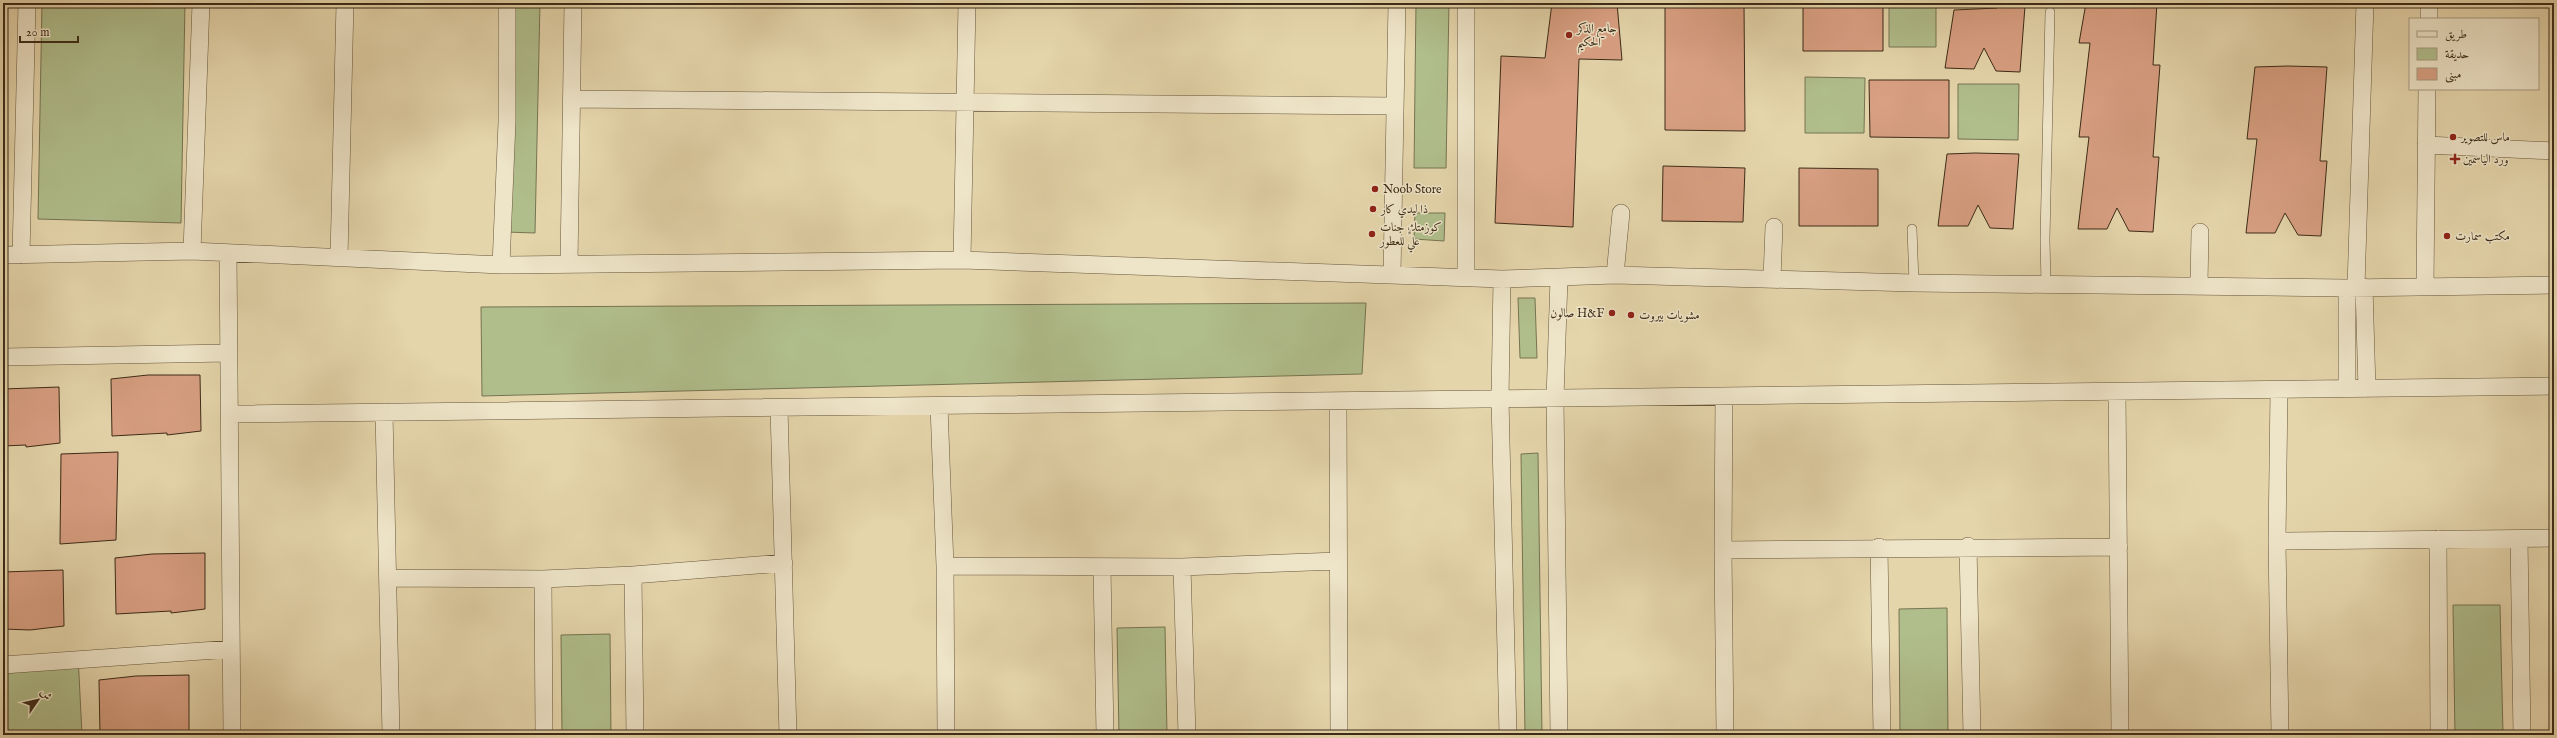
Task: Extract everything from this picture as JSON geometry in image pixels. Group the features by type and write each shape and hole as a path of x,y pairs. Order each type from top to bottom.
{"street":[{"path":"21,255 27,3"},
{"path":"192,251 201,3"},
{"path":"339,258 345,3"},
{"path":"501,265 508,122 507,3"},
{"path":"569,264 573,3"},
{"path":"962,260 967,3"},
{"path":"1392,274 1397,3"},
{"path":"1466,3 1466,276"},
{"path":"2346,389 2356,287 2365,3"},
{"path":"2429,3 2429,18"},
{"path":"2425,286 2427,90"},
{"path":"572,99 1395,106"},
{"path":"2426,145 2554,151"},
{"path":"1615,274 1621,212"},
{"path":"1772,278 1774,228"},
{"path":"2199,284 2200,232"},
{"path":"3,255 192,251 501,265 962,260 1466,276 1502,279 1559,278 1615,274 1914,283 2199,284 2356,287 2554,285"},
{"path":"228,253 232,735"},
{"path":"1558,735 1555,398 1559,278"},
{"path":"1502,279 1500,399 1508,735"},
{"path":"2356,287 2367,388"},
{"path":"3,357 229,353"},
{"path":"230,414 2554,386"},
{"path":"2279,390 2277,541 2280,735"},
{"path":"2117,392 2120,735"},
{"path":"1724,396 1723,550 1725,735"},
{"path":"1338,401 1340,735"},
{"path":"939,406 944,566 946,735"},
{"path":"779,408 788,735"},
{"path":"384,412 389,578 391,735"},
{"path":"2277,541 2554,538"},
{"path":"2438,539 2439,735"},
{"path":"2520,539 2522,735"},
{"path":"1723,550 1968,546 2119,547"},
{"path":"1968,546 1972,735"},
{"path":"1879,547 1882,735"},
{"path":"944,566 1182,567 1338,561"},
{"path":"389,578 543,579 633,575 784,563"},
{"path":"1102,567 1105,735"},
{"path":"1182,567 1187,735"},
{"path":"633,575 635,735"},
{"path":"543,579 544,735"},
{"path":"3,665 231,649"}],"lane":[{"path":"2046,284 2045,239 2050,12"},
{"path":"1912,229 1914,283"}],"green space":[{"path":"42,3 185,3 181,223 38,219"},
{"path":"510,3 540,3 535,233 505,232"},
{"path":"1416,3 1449,3 1446,168 1414,168"},
{"path":"1889,3 1936,3 1936,47 1889,47"},
{"path":"1805,77 1865,78 1864,133 1805,133"},
{"path":"1958,84 2019,84 2018,140 1958,139"},
{"path":"1415,213 1445,213 1444,241 1414,239"},
{"path":"1518,298 1535,298 1537,358 1520,358"},
{"path":"1366,303 1362,374 482,396 481,307"},
{"path":"1538,453 1542,735 1525,735 1521,454"},
{"path":"2453,605 2500,605 2503,735 2455,735"},
{"path":"1947,608 1948,735 1900,735 1899,609"},
{"path":"1165,627 1167,735 1119,735 1117,628"},
{"path":"610,634 611,735 562,735 561,635"},
{"path":"78,655 82,735 3,735 3,657"}],"building":[{"path":"1552,3 1617,3 1622,60 1579,59 1573,227 1495,223 1501,56 1545,58"},
{"path":"1665,3 1744,3 1745,131 1665,130"},
{"path":"1803,3 1883,3 1883,51 1803,51"},
{"path":"2086,3 2157,3 2153,65 2160,65 2153,157 2159,157 2153,232 2129,231 2117,208 2107,229 2078,229 2089,137 2079,137 2090,43 2079,43"},
{"path":"1998,5 2025,6 2020,72 1996,71 1984,48 1974,69 1945,68 1954,10 1997,8"},
{"path":"2255,67 2327,67 2320,161 2327,161 2321,236 2298,235 2285,213 2275,233 2246,233 2257,139 2247,139"},
{"path":"1869,80 1949,80 1949,138 1870,137"},
{"path":"1947,154 2019,154 2013,229 1990,228 1978,205 1968,226 1938,226"},
{"path":"1663,166 1745,168 1743,222 1662,221"},
{"path":"1799,168 1878,169 1878,226 1799,226"},
{"path":"148,375 200,375 201,431 167,435 167,433 112,436 111,379"},
{"path":"59,387 60,443 26,447 26,445 3,446 3,389"},
{"path":"118,452 116,540 60,544 61,454"},
{"path":"205,553 205,609 171,613 171,611 116,614 115,558 152,554"},
{"path":"63,570 64,626 30,630 3,629 3,572"},
{"path":"189,675 189,731 159,735 100,735 99,680 136,676"}],"place":[{"name":"جامع الذكر الحكيم","path":"1569,35"},
{"name":"ماس للتصوير","path":"2453,137"},
{"name":"ورد الياسمين","path":"2455,159"},
{"name":"Noob Store","path":"1375,189"},
{"name":"ذا ليدي كار","path":"1373,209"},
{"name":"كوزمتك جنات عليٌ للعطور","path":"1372,234"},
{"name":"مكتب سمارت","path":"2447,236"},
{"name":"صالون H&F","path":"1612,313"},
{"name":"مشويات بيروت","path":"1631,315"}]}
